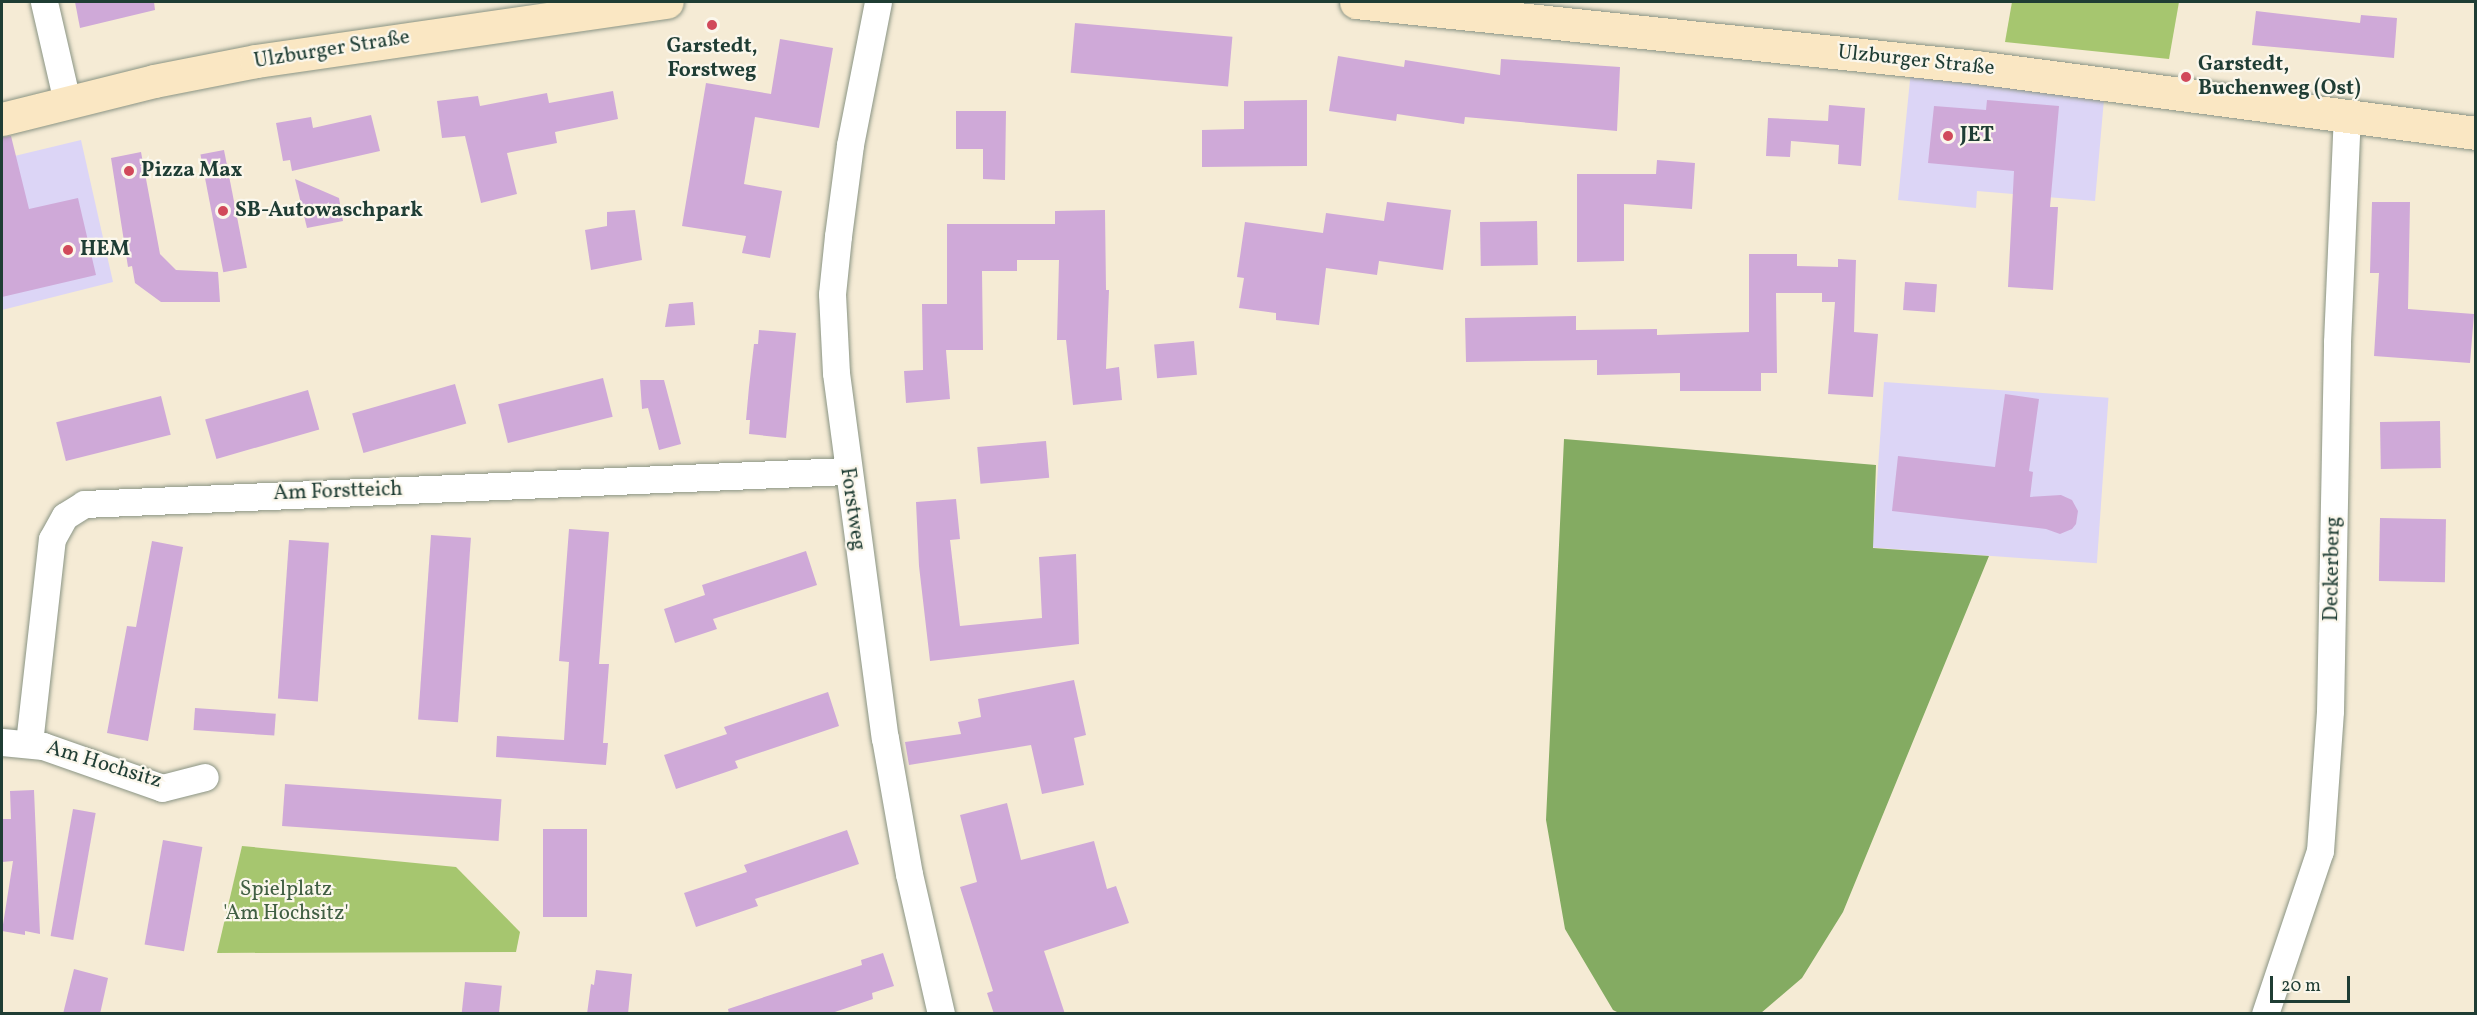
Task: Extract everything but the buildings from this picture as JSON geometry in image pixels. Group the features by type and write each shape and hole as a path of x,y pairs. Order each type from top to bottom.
{"main road":[{"name":"Ulzburger Straße","path":"2,119 154,81 256,61 667,2"},
{"name":"Ulzburger Straße","path":"1356,2 1532,11 1988,68 2475,133"}],"street":[{"path":"44,2 67,102"},
{"name":"Forstweg","path":"878,2 850,145 832,294 836,373 847,471 885,738 909,874 941,1014"},
{"name":"Deckerberg","path":"2265,1014 2320,851 2330,711 2337,342 2347,116"},
{"name":"Am Forstteich","path":"29,743 52,540 65,516 84,504 847,471"},
{"name":"Am Hochsitz","path":"2,742 29,743 162,788 205,777"}],"shaded area":[{"path":"1911,70 2105,88 2095,201 1977,191 1976,208 1898,200"},
{"path":"81,140 113,282 2,310 2,159"},
{"path":"1884,382 2108,398 2097,563 1872,548"}],"green space":[{"path":"2012,2 2179,2 2169,59 2005,42"},
{"path":"1564,439 1876,465 1873,548 1989,556 1843,912 1802,978 1761,1013 1619,1013 1613,1010 1565,929 1546,820"},
{"name":"Spielplatz 'Am Hochsitz'","path":"242,846 456,867 520,932 516,952 217,953"}],"place":[{"name":"Garstedt, Forstweg","path":"712,25"},
{"name":"Garstedt, Buchenweg (Ost)","path":"2186,77"},
{"name":"JET","path":"1948,136"},
{"name":"Pizza Max","path":"129,171"},
{"name":"SB-Autowaschpark","path":"223,211"},
{"name":"HEM","path":"68,250"}]}
